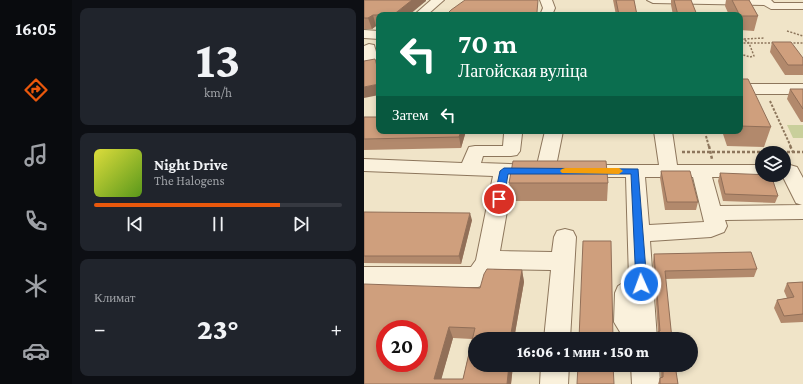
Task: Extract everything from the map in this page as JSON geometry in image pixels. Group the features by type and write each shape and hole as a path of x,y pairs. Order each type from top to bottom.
{"street":[{"path":"424,12 438,0"},
{"path":"546,0 549,8 547,12"},
{"path":"653,0 767,2 771,6 803,6"},
{"path":"656,0 658,12"},
{"path":"364,34 376,35"},
{"path":"364,64 372,62 369,48"},
{"path":"743,89 803,89"},
{"path":"470,169 475,151 511,151 513,134"},
{"path":"545,171 553,134"},
{"path":"663,134 670,171"},
{"path":"364,165 399,165 504,171 755,171"},
{"path":"364,277 478,277 487,260 504,171"},
{"path":"635,171 641,284 627,293 627,322 632,329 639,332"},
{"path":"639,234 711,229 716,226 712,213 708,171"},
{"path":"792,171 803,198"},
{"path":"712,213 803,212"},
{"path":"558,332 565,237"},
{"path":"487,260 563,261"},
{"path":"645,372 646,384"}],"path":[{"path":"787,31 803,36"},
{"path":"743,55 750,57 754,56 749,43 743,39 764,38"},
{"path":"743,43 780,43"},
{"path":"788,43 803,43"},
{"path":"765,89 793,152"},
{"path":"706,136 710,152 708,171"},
{"path":"666,153 803,152"}],"green space":[{"path":"787,125 803,125 803,138 793,138"}],"building":[{"path":"364,0 412,0 397,12 376,12 376,15 364,18"},
{"path":"465,0 538,0 537,12 449,12"},
{"path":"616,0 634,0 636,12 618,12"},
{"path":"674,0 691,0 696,12 677,12"},
{"path":"732,0 749,0 758,16 743,16 743,12 738,12"},
{"path":"772,42 791,42 803,58 803,65 788,65"},
{"path":"375,59 376,85 364,87 364,61"},
{"path":"743,79 748,79 771,127 743,126"},
{"path":"790,89 803,89 803,109"},
{"path":"364,117 376,117 376,134 460,134 459,137 364,139"},
{"path":"513,161 606,161 608,183 509,183"},
{"path":"661,171 690,171 698,202 667,202"},
{"path":"720,173 755,174 755,182 773,182 778,196 725,194"},
{"path":"364,212 470,213 459,256 364,256"},
{"path":"583,241 611,241 613,332 579,332"},
{"path":"751,252 757,269 665,271 671,332 658,332 660,331 654,254"},
{"path":"487,269 522,270 511,332 474,332 475,328 449,327 434,379 463,379 468,358 468,372 508,372 507,384 364,384 364,284 480,288"},
{"path":"803,282 803,314 784,316 777,300 794,297 787,283"},
{"path":"578,372 613,372 614,384 577,384"},
{"path":"663,372 676,372 678,384 660,384 660,378 663,377"}],"slow traffic":[{"path":"565,171 619,171"}],"route":[{"path":"499,199 504,171 635,171 641,284"}]}
